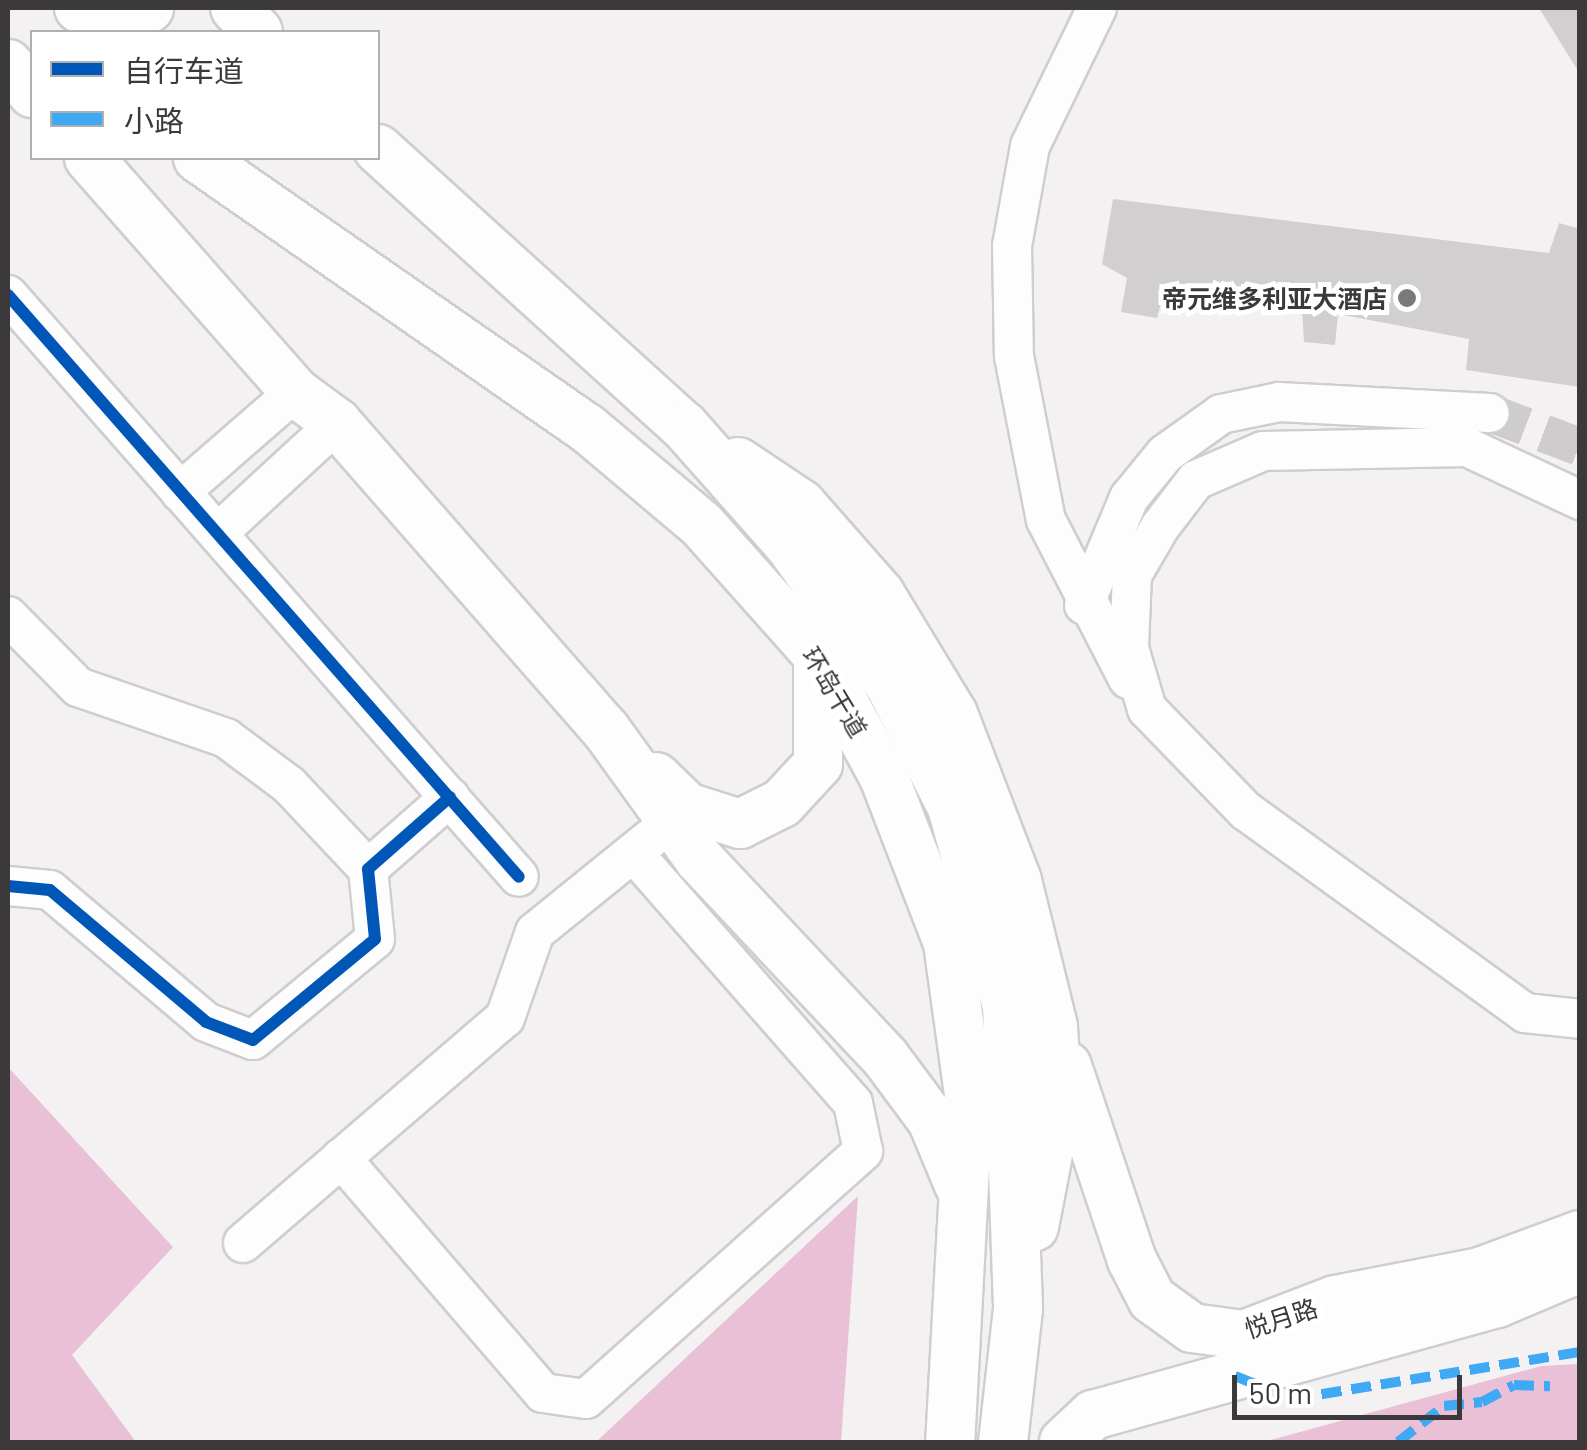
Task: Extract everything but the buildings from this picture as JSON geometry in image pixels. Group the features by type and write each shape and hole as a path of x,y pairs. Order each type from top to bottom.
{"main road":[{"path":"68,8 85,30"},
{"path":"80,8 121,24 148,8"},
{"path":"235,8 256,30"},
{"path":"8,64 30,90"},
{"name":"环岛干道","path":"380,151 684,426 790,546 890,686 952,807 1007,1006 1018,1309 1003,1442"},
{"path":"92,160 295,392 337,423 606,730 671,820 886,1056 932,1120 962,1193"},
{"name":"环岛干道","path":"201,160 587,428 702,525 818,655 884,776 948,943 969,1094 950,1442"},
{"path":"684,426 801,504 880,594 954,714 1017,881 1053,1027 1058,1102 1018,1309"},
{"path":"606,730 687,806 740,824 782,803 818,764 818,655"},
{"name":"悦月路","path":"1053,1027 1132,1260 1152,1299 1192,1328 1244,1334 1335,1300 1480,1272 1580,1235"},
{"name":"悦月路","path":"1064,1442 1094,1415 1497,1303 1580,1268"}],"street":[{"path":"1098,8 1030,146 1012,246 1024,437 1046,520 1084,605 1147,709 1246,812 1458,972 1525,1014 1580,1019"},
{"path":"8,295 180,492 220,531 519,876"},
{"path":"180,492 295,392"},
{"path":"1084,605 1129,498 1165,454 1222,414 1279,402 1490,413"},
{"path":"220,531 337,423"},
{"path":"1147,709 1129,648 1132,575 1196,480 1263,451 1467,447 1580,500"},
{"path":"8,616 78,688 226,738 289,785 368,870 375,939 253,1040 206,1022 50,890 8,886"},
{"path":"368,870 450,797"},
{"path":"243,1243 505,1018 535,932 671,820"},
{"path":"342,1158 542,1393 586,1399 863,1151 853,1103 634,854"}],"shaded area":[{"path":"8,1067 173,1247 72,1355 136,1442 8,1442"},
{"path":"858,1196 841,1442 596,1442"},
{"path":"1579,1364 1579,1442 1264,1442 1541,1366"}],"tunnel":[{"path":"1490,413 1580,447"}],"marked path":[{"path":"1235,1376 1292,1399 1580,1352"},
{"path":"1398,1442 1444,1406 1482,1402 1514,1385 1550,1386"}],"cycle path":[{"path":"8,295 519,877"},
{"path":"8,886 50,890 206,1022 253,1040 375,939 368,869 450,797"}],"place":[{"name":"帝元维多利亚大酒店","path":"1407,298"}]}
